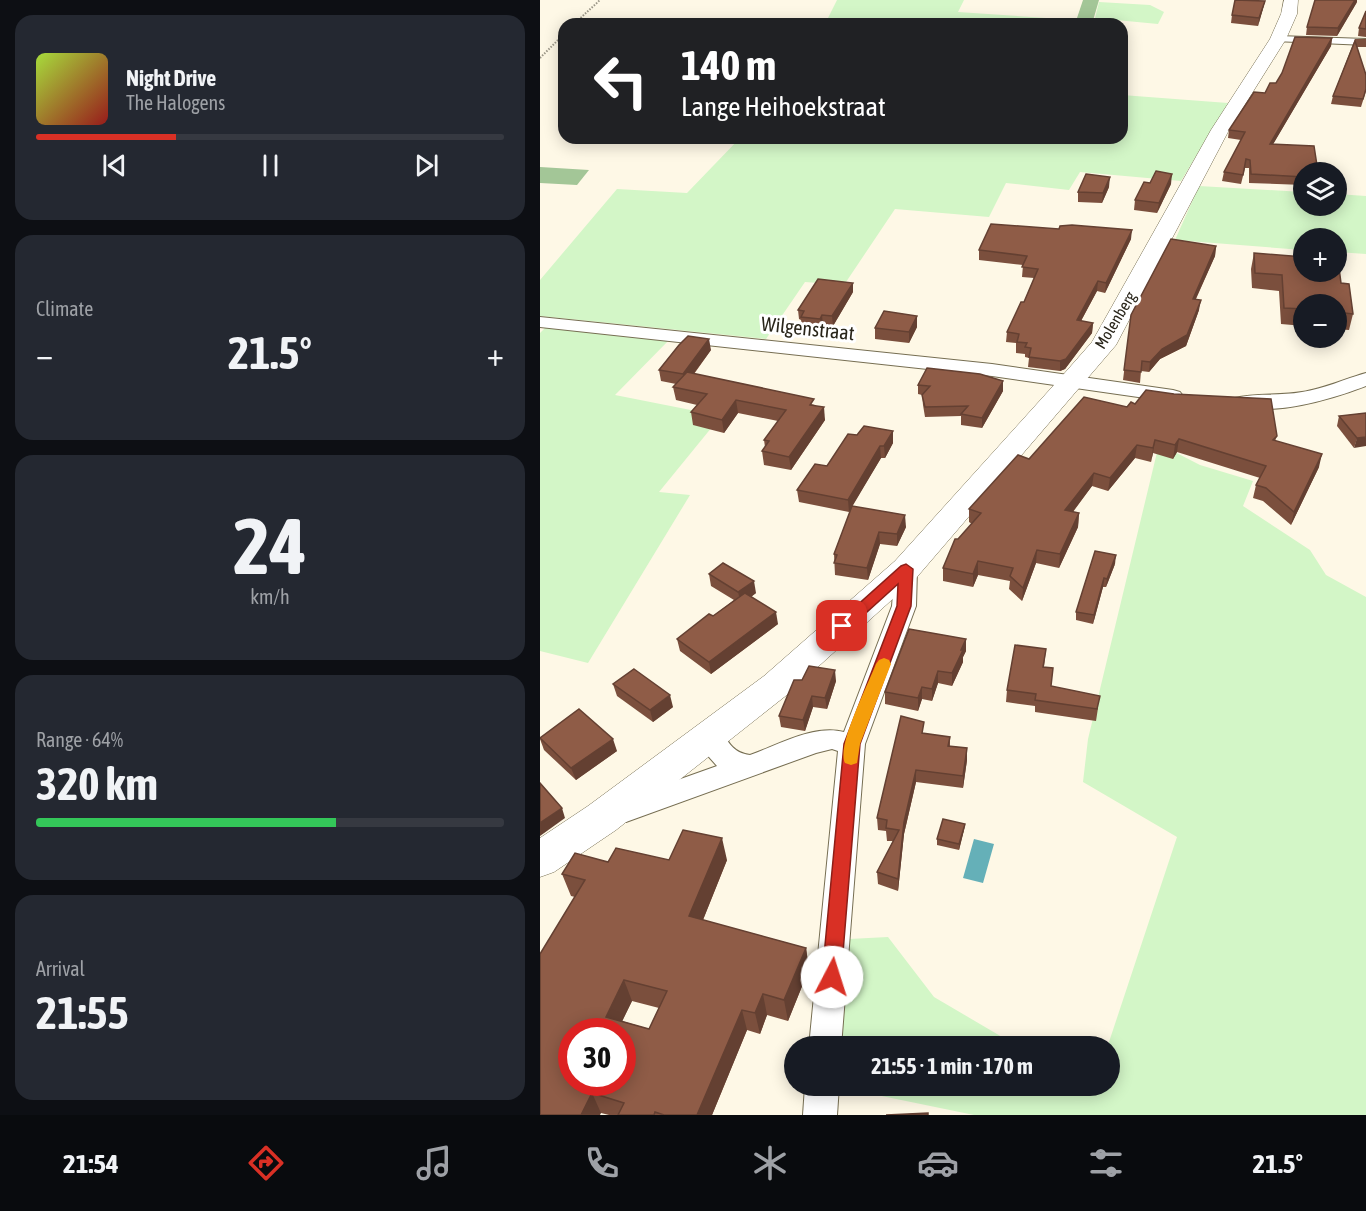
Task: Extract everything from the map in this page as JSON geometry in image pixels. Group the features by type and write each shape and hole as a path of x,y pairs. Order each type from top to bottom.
{"street":[{"name":"Molenberg","path":"540,860 602,818 776,686 906,569 1072,381 1103,345 1220,130 1278,39 1289,14 1291,0"},
{"path":"1278,39 1366,42"},
{"name":"Wilgenstraat","path":"540,322 981,369 1188,398"},
{"path":"1221,402 1290,401 1326,394 1366,380"},
{"path":"826,1036 852,744 904,606 906,569"},
{"path":"711,735 717,750 733,764 753,766"},
{"path":"602,818 814,743 832,740 852,744"},
{"path":"820,1115 821,1096"}],"path":[{"path":"580,18 600,0"},
{"path":"540,58 558,40"}],"green space":[{"path":"837,0 964,0 958,12 1046,18 828,18"},
{"path":"1083,0 1099,0 1094,18 1077,18"},
{"path":"1099,2 1150,5 1164,12 1158,24 1128,21 1128,18 1095,18"},
{"path":"1128,95 1228,103 1181,181 1080,172 1069,190 1006,183 989,217 895,209 844,285 805,282 766,339 540,316 540,280 617,189 687,193 734,144 1128,144"},
{"path":"540,167 589,170 577,185 540,183"},
{"path":"1199,186 1293,191 1293,216 1347,216 1347,195 1366,196 1366,254 1347,253 1347,228 1293,228 1293,249 1175,240"},
{"path":"546,327 670,339 615,395 721,416 659,492 690,495 588,663 540,651 540,333"},
{"path":"1159,444 1200,465 1253,481 1243,506 1310,550 1326,575 1366,597 1366,1115 974,1115 882,1096 1120,1096 1120,1036 1111,1036 1177,837 1083,782 1088,739"},
{"path":"888,937 934,997 1000,1036 842,1036 849,939"}],"water":[{"path":"974,839 994,844 983,883 963,878"}],"building":[{"path":"1235,0 1265,1 1259,18 1232,15"},
{"path":"1315,0 1355,0 1338,28 1307,27"},
{"path":"1366,11 1366,29 1359,28"},
{"path":"1295,37 1332,38 1270,144 1314,146 1316,162 1293,162 1293,176 1251,174 1250,160 1246,159 1243,175 1224,172 1245,132 1229,130 1254,92 1265,93 1270,83 1276,83"},
{"path":"1355,41 1366,75 1363,99 1333,96"},
{"path":"1156,171 1172,174 1159,203 1135,200 1144,182 1150,183"},
{"path":"1086,174 1110,177 1103,193 1078,192"},
{"path":"991,224 1059,229 1060,226 1072,225 1132,230 1106,283 1098,281 1077,320 1093,323 1066,359 1060,361 1029,357 1031,348 1025,347 1027,343 1017,342 1019,334 1007,332 1021,302 1024,302 1038,269 1022,267 1027,256 979,250"},
{"path":"1171,239 1216,246 1193,299 1201,300 1187,335 1162,349 1150,362 1142,361 1141,372 1124,370 1131,315"},
{"path":"1254,253 1293,256 1293,282 1349,284 1353,314 1347,313 1347,294 1293,294 1293,308 1284,308 1282,275 1255,273"},
{"path":"818,279 853,283 832,316 822,315 820,319 801,317 804,311 798,310"},
{"path":"884,311 917,316 909,332 875,328"},
{"path":"688,336 709,339 683,374 659,370 679,345"},
{"path":"927,368 980,374 1003,381 982,418 961,414 968,406 925,407 922,395 930,386 918,385"},
{"path":"687,372 814,399 810,405 824,407 789,457 762,451 769,441 764,440 786,410 736,400 722,420 691,412 707,394 673,387"},
{"path":"1146,390 1174,394 1271,399 1277,436 1273,440 1322,454 1294,512 1266,488 1256,485 1266,466 1179,439 1175,445 1155,440 1153,448 1137,445 1110,478 1094,473 1065,510 1079,513 1060,554 1037,550 1023,588 1010,576 1013,568 978,561 973,574 943,568 955,539 958,539 981,513 969,509 1018,455 1029,459 1084,397 1127,407 1131,402 1135,404"},
{"path":"1366,413 1366,437 1357,438 1339,416"},
{"path":"864,426 893,431 884,446 880,446 848,500 797,490 815,464 827,466 848,434 857,435"},
{"path":"852,506 905,515 897,534 879,532 867,568 834,563 837,555 834,554"},
{"path":"1095,551 1116,555 1107,579 1104,578 1094,615 1076,612"},
{"path":"723,563 754,581 738,592 709,574"},
{"path":"745,593 776,612 709,662 677,639 709,614 713,616"},
{"path":"909,629 966,639 952,673 938,671 932,689 922,687 918,698 885,692"},
{"path":"1015,645 1046,649 1043,667 1053,668 1051,686 1100,696 1097,709 1035,700 1036,694 1007,690"},
{"path":"809,666 835,670 825,698 812,696 803,720 779,716 794,680 802,680"},
{"path":"634,669 670,695 650,710 613,684"},
{"path":"579,709 613,739 571,768 540,738"},
{"path":"901,716 924,722 922,733 950,737 948,746 967,748 963,776 916,770 904,822 898,879 877,872 899,830 886,828 887,820 877,818"},
{"path":"540,783 562,808 540,823"},
{"path":"943,819 965,824 959,844 937,839"},
{"path":"683,830 722,838 689,916 806,948 784,1000 763,994 755,1013 742,1010 697,1115 664,1115 655,1112 654,1115 618,1115 624,1103 602,1096 636,1096 636,1025 649,1029 667,991 624,980 606,1017 610,1018 558,1018 558,1096 590,1096 581,1115 540,1115 540,954 585,880 562,874 575,853 608,862 616,848 669,860"},
{"path":"928,1113 928,1115 886,1115"}],"slow traffic":[{"path":"851,758 852,744 884,664"}],"route":[{"path":"832,977 852,744 904,606 906,569 842,626"}]}
